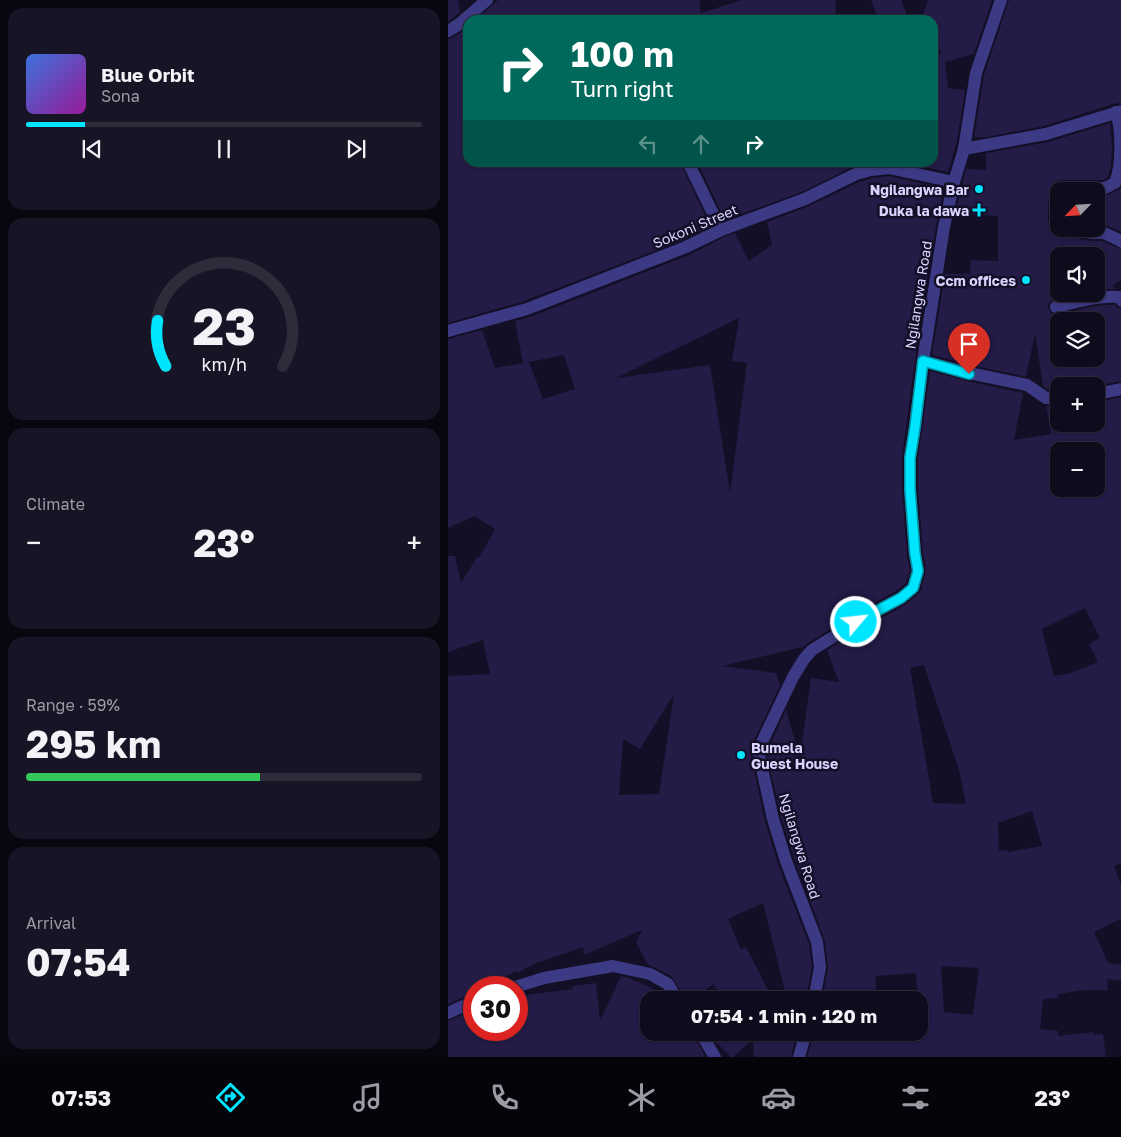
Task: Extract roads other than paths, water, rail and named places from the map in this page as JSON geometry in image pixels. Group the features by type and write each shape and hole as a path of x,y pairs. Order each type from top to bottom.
{"street":[{"path":"472,15 487,0"},
{"name":"Ngilangwa Road","path":"816,991 820,967 817,942 786,861 773,820 759,755 762,742 794,677 804,659 812,650 856,622 901,598 913,588 918,571 910,489 910,458 923,361 944,228 954,182 964,149 976,73 1001,0"},
{"path":"964,149 1046,134 1119,111 1118,174 1116,184 1106,188"},
{"path":"690,167 721,230"},
{"name":"Sokoni Street","path":"448,331 527,309 686,247 721,230 805,200 856,174 889,168 954,182"},
{"path":"1106,234 1122,242"},
{"path":"1056,307 1097,297 1121,298"},
{"path":"923,361 969,374 1027,385 1046,398 1050,398"},
{"path":"1105,392 1122,389"},
{"path":"528,983 544,978 612,966 650,974 668,984 672,991"},
{"path":"448,1013 463,1007"},
{"path":"705,1041 715,1057"},
{"path":"798,1057 803,1041"}],"place":[{"name":"Ngilangwa Bar","path":"979,189"},
{"name":"Duka la dawa","path":"979,210"},
{"name":"Ccm offices","path":"1026,280"},
{"name":"Bumela Guest House","path":"741,755"}]}
